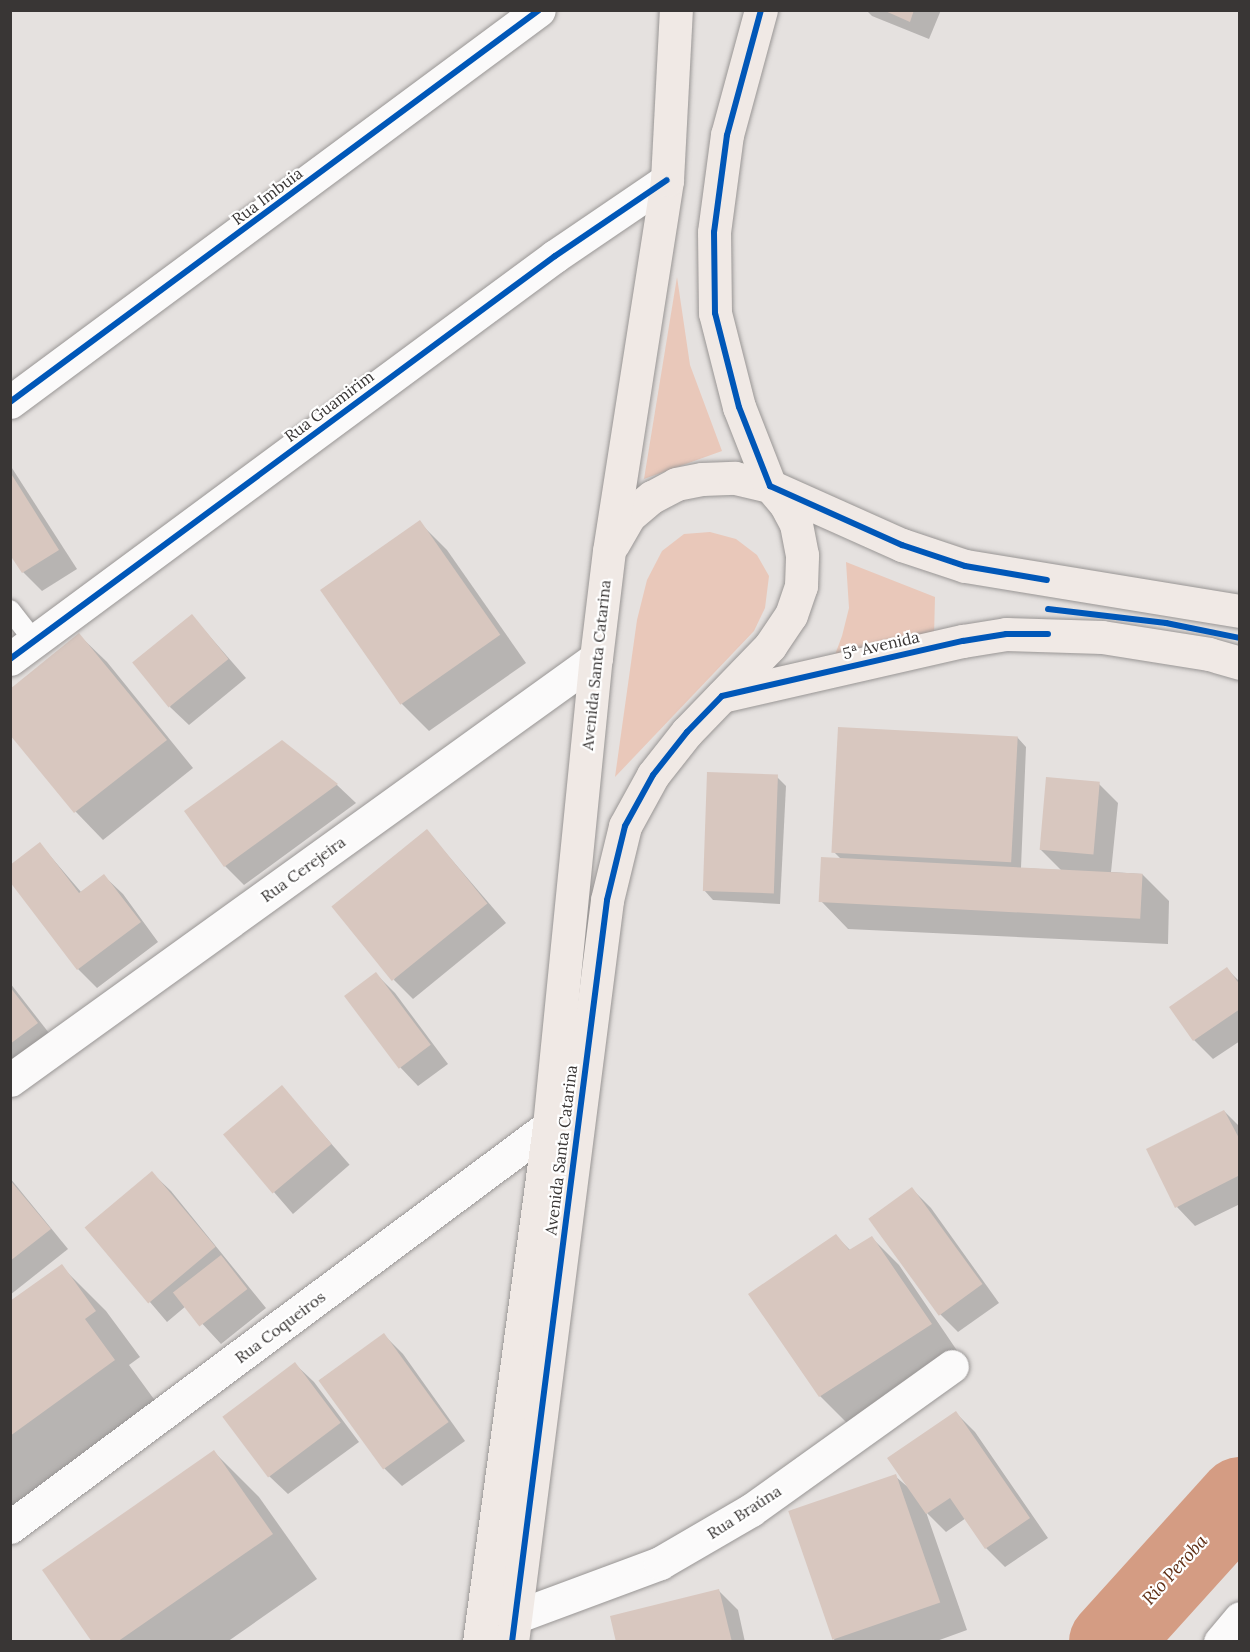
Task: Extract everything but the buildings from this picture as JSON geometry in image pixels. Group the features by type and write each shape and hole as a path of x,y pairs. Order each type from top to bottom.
{"main road":[{"name":"Avenida Santa Catarina","path":"479,1641 549,1126 596,658 609,551 666,180 676,10"},
{"name":"Avenida Santa Catarina","path":"514,1629 607,900 625,826 653,775 687,732 770,646 791,615 801,586 802,555 796,524 786,505 770,486 739,407 715,313 714,232 727,135 761,10"},
{"path":"609,551 629,516 652,497 676,484 702,479 735,478 770,486 902,545 964,566 1239,611"},
{"name":"5ª Avenida","path":"722,696 963,640 1006,634 1102,637 1209,654 1239,663"}],"street":[{"name":"Rua Imbuia","path":"10,402 539,10"},
{"name":"Rua Guamirim","path":"22,650 545,263 666,180"},
{"name":"Rua Cerejeira","path":"10,1080 596,658"},
{"name":"Rua Coqueiros","path":"10,1527 549,1126"},
{"name":"Rua Braúna","path":"514,1629 660,1563 751,1510 952,1366"},
{"path":"1220,1641 1239,1618"}],"lane":[{"path":"10,610 22,650"}],"shaded area":[{"path":"677,277 690,365 722,451 644,479"},
{"path":"710,532 736,539 757,555 769,576 765,608 754,631 615,777 637,620 647,580 662,551 684,534"},
{"path":"846,562 935,597 934,636 833,660 849,608"}],"waterway":[{"name":"Rio Peroba","path":"1110,1642 1240,1498"}],"cycle path":[{"path":"10,402 539,10"},
{"path":"761,10 727,135 714,232 715,313 739,407 770,486 902,545 965,566 1047,580"},
{"path":"10,659 555,256 667,180"},
{"path":"1048,609 1166,623 1240,638"},
{"path":"512,1642 607,900 625,826 653,775 687,732 722,696 963,641 1006,634 1048,634"}]}
